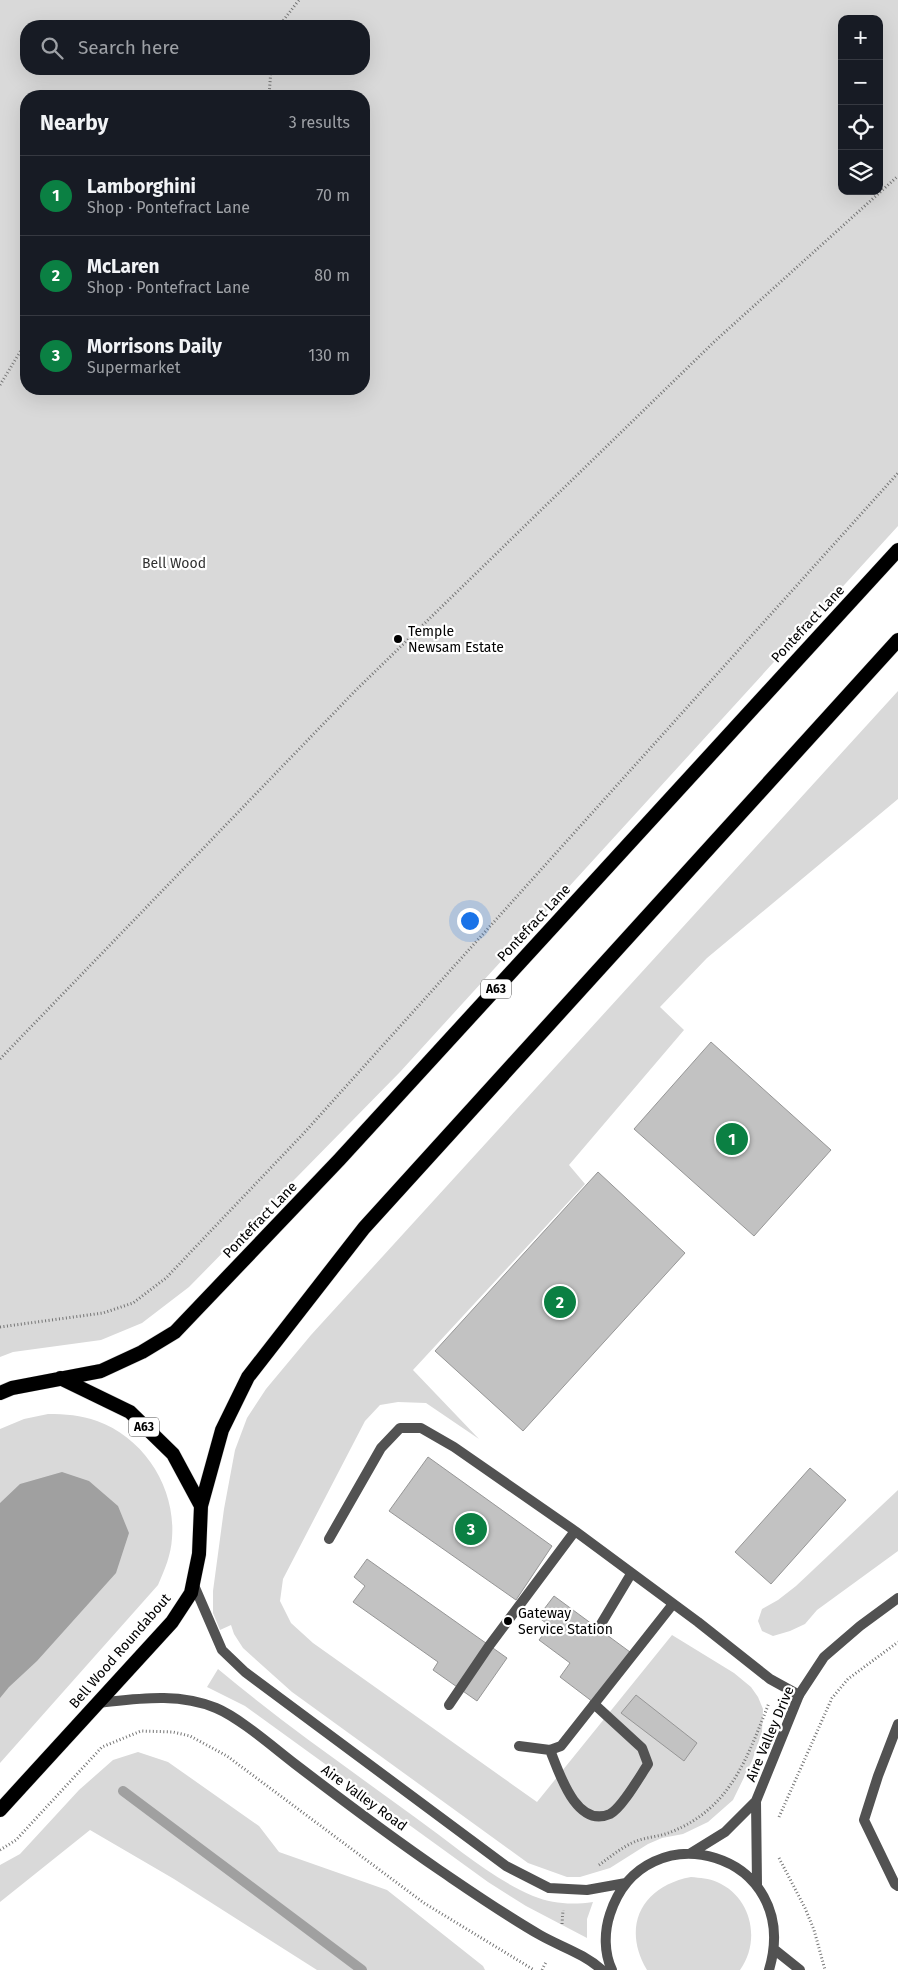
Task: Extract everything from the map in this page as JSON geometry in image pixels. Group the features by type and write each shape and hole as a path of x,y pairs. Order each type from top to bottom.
{"highway":[{"name":"Pontefract Lane","path":"60,1378 101,1371 142,1352 176,1332 340,1160 898,550"},
{"name":"A63","path":"201,1506 222,1430 248,1377 364,1228 898,640"},
{"name":"A63","path":"0,1393 12,1388 60,1378"},
{"name":"Bell Wood Roundabout","path":"0,1810 172,1622 191,1593 200,1554 201,1506 173,1454 130,1412 60,1378"}],"street":[{"path":"329,1539 381,1448 400,1428 421,1428 454,1447 575,1531 770,1679 799,1695"},
{"path":"449,1705 489,1646 575,1531"},
{"path":"598,1629 631,1574"},
{"path":"193,1583 222,1650 245,1672 506,1866 549,1888 588,1890 626,1883"},
{"name":"Aire Valley Drive","path":"757,1885 756,1801 799,1695 824,1657 860,1626 898,1598"},
{"path":"519,1746 550,1750 561,1746 673,1604"},
{"name":"Aire Valley Road","path":"96,1703 156,1696 200,1702 218,1709 248,1728 436,1868 515,1920 555,1943 589,1959 602,1970"},
{"path":"550,1750 568,1794 585,1812 599,1816 612,1813 626,1798 648,1764 642,1748 594,1704"},
{"path":"898,1724 864,1820 895,1884 898,1886"},
{"name":"Aire Valley Drive","path":"691,1853 724,1832 756,1801"},
{"path":"612,1970 605,1945 607,1923 614,1901 626,1883 640,1870 656,1861 673,1855 691,1853 716,1857 738,1868 757,1885 768,1905 775,1927 775,1950 769,1970"},
{"path":"775,1950 800,1970"}],"path":[{"path":"284,20 300,0"},
{"path":"269,90 271,75"},
{"path":"0,1059 356,690 715,341 898,176"},
{"path":"0,385 20,352"},
{"path":"0,1327 103,1313 133,1303 166,1278 310,1126 898,473"},
{"path":"778,1819 832,1698 848,1680 898,1642"},
{"path":"596,1867 616,1852 634,1842 670,1832 684,1825 718,1802 734,1782 770,1701"},
{"path":"0,1850 16,1840 102,1747 141,1730 174,1732 190,1736 227,1756 424,1903 534,1970"},
{"path":"776,1852 805,1908 814,1930 824,1970"}],"green space":[{"name":"Temple Newsam Estate","path":"0,0 898,0 898,526 400,1072 189,1287 142,1323 101,1340 13,1352 0,1357"},
{"path":"898,691 898,799 707,958 660,1007 684,1030 569,1165 585,1184 413,1370 479,1439 426,1403 398,1402 380,1405 365,1421 283,1579 280,1601 291,1623 313,1643 537,1802 672,1635 734,1673 751,1687 763,1709 762,1732 752,1761 733,1800 708,1822 683,1834 662,1838 648,1844 610,1868 580,1877 567,1877 528,1863 292,1692 243,1648 234,1634 231,1625 220,1630 213,1613 213,1591 224,1509 235,1450 247,1418 266,1389 311,1335"},
{"path":"48,1414 73,1415 97,1421 129,1439 142,1452 154,1467 169,1501 172,1519 172,1538 167,1562 158,1585 0,1763 0,1429 24,1419"},
{"path":"898,1490 898,1551 817,1610 805,1624 773,1636 762,1631 758,1621 762,1609 778,1600 796,1586"},
{"path":"218,1669 266,1708 503,1881 533,1896 548,1901 570,1904 593,1902 587,1919 587,1938 526,1906 488,1882 245,1706 207,1687"},
{"path":"138,1752 168,1762 259,1826 279,1852 387,1890 483,1966 485,1970 317,1970 174,1879 90,1830 0,1902 0,1865 20,1854 79,1790 113,1760"},
{"path":"691,1877 711,1880 729,1889 745,1909 750,1921 750,1946 740,1970 647,1970 639,1954 636,1938 641,1910 660,1889"}],"shaded area":[{"path":"62,1472 89,1481 118,1506 129,1533 116,1573 37,1661 0,1698 0,1503 20,1484"}],"building":[{"path":"711,1042 831,1150 754,1236 634,1129"},
{"path":"598,1172 685,1253 523,1431 435,1351"},
{"path":"428,1457 552,1546 516,1600 389,1511"},
{"path":"810,1468 846,1500 771,1584 735,1552"},
{"path":"367,1559 507,1658 477,1701 433,1670 438,1662 353,1602 365,1586 354,1577"},
{"path":"554,1596 630,1652 593,1702 560,1677 570,1663 539,1640 550,1626 538,1617"},
{"path":"636,1695 697,1743 684,1761 621,1713"}],"waterway":[{"path":"123,1791 362,1970"}],"place":[{"name":"Temple Newsam Estate","path":"398,639"},
{"name":"Lamborghini","path":"732,1139"},
{"name":"McLaren","path":"560,1302"},
{"name":"Morrisons Daily","path":"471,1529"},
{"name":"Gateway Service Station","path":"508,1621"}],"park label":[{"name":"Bell Wood","path":"174,563"}]}
